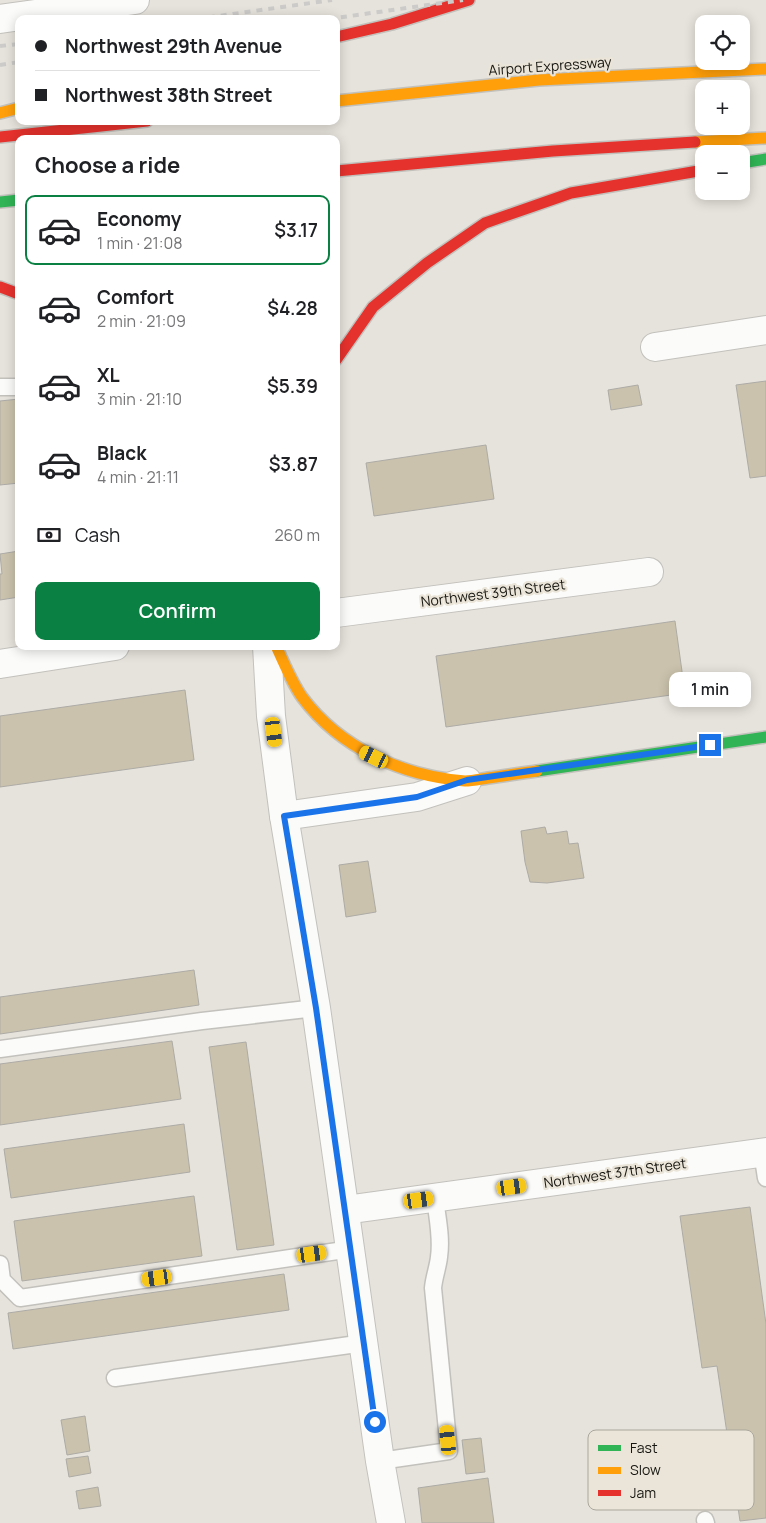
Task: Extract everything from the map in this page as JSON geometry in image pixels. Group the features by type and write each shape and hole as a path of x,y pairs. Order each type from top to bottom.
{"main road":[{"path":"340,36 392,24 469,0"},
{"name":"Airport Expressway","path":"340,101 539,80 766,69"},
{"path":"0,113 15,109"},
{"path":"18,135 110,125"},
{"path":"0,137 15,135"},
{"path":"340,171 553,151 766,138"},
{"path":"750,162 766,159"},
{"path":"340,354 373,307 427,263 485,223 571,193 695,172"},
{"path":"0,202 15,200"},
{"path":"0,286 15,292"},
{"path":"278,650 292,682 302,698 332,730 348,742 383,761 410,771 437,777 467,780 766,737"}],"street":[{"path":"28,15 134,0"},
{"path":"0,19 15,17"},
{"path":"655,347 766,330"},
{"name":"Northwest 39th Street","path":"340,612 649,572"},
{"path":"0,664 89,650"},
{"path":"267,650 272,716 284,816 316,1008 380,1461 391,1523"},
{"path":"284,816 417,797 467,780"},
{"name":"Northwest 37th Street","path":"345,1210 765,1161"}],"lane":[{"path":"0,386 15,387"},
{"path":"0,1049 202,1020 316,1008"},
{"path":"380,1461 449,1451 433,1288 434,1274 439,1258 440,1238 435,1198"},
{"path":"0,1264 2,1280 20,1298 351,1249"},
{"path":"115,1378 364,1343"}],"building":[{"path":"766,381 766,476 750,478 736,385"},
{"path":"638,385 642,405 611,410 608,390"},
{"path":"15,399 15,483 0,485 0,401"},
{"path":"486,445 494,499 374,516 366,463"},
{"path":"15,552 15,598 0,600 0,574 2,574 0,554"},
{"path":"675,621 685,693 446,727 436,656"},
{"path":"185,690 194,760 0,787 0,716"},
{"path":"545,827 547,834 567,831 569,844 578,843 584,878 547,883 530,882 521,831"},
{"path":"368,861 376,912 346,917 339,865"},
{"path":"194,970 199,1005 0,1034 0,997"},
{"path":"172,1041 181,1099 0,1125 0,1064"},
{"path":"246,1042 274,1245 237,1250 209,1047"},
{"path":"184,1124 190,1172 11,1198 4,1149"},
{"path":"194,1196 202,1256 22,1281 14,1221"},
{"path":"750,1207 766,1324 766,1518 740,1521 738,1510 754,1510 754,1430 726,1430 717,1366 702,1368 680,1216"},
{"path":"284,1274 289,1310 13,1349 8,1313"},
{"path":"85,1416 90,1451 67,1455 61,1420"},
{"path":"481,1438 485,1472 466,1474 462,1440"},
{"path":"88,1456 91,1473 69,1477 66,1459"},
{"path":"488,1478 494,1523 422,1523 418,1488"},
{"path":"98,1487 101,1506 79,1509 76,1491"}],"railway":[{"path":"225,15 332,0"},
{"path":"340,17 463,0"},
{"path":"0,46 15,44"},
{"path":"0,65 15,63"}],"traffic: fast":[{"path":"750,162 766,159"},
{"path":"0,202 15,200"},
{"path":"537,771 766,737"}],"traffic: slow":[{"path":"340,101 539,80 766,69"},
{"path":"0,113 15,109"},
{"path":"695,142 766,138"},
{"path":"278,650 298,691 317,715 354,745 374,756 418,773 465,781 537,771"}],"traffic: jam":[{"path":"340,36 392,24 469,0"},
{"path":"18,135 110,125"},
{"path":"0,137 15,135"},
{"path":"340,171 553,151 695,142"},
{"path":"340,354 373,307 427,263 485,223 571,193 695,172"},
{"path":"0,287 15,293"}],"route":[{"path":"375,1422 316,1008 284,816 417,797 467,780 710,745"}]}
